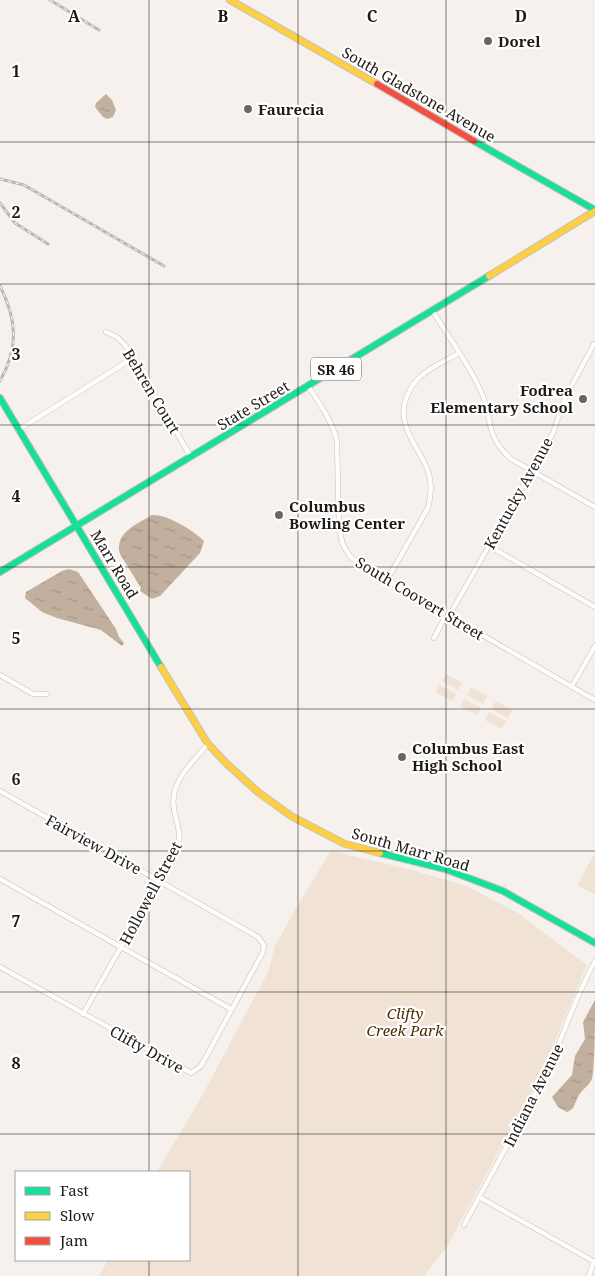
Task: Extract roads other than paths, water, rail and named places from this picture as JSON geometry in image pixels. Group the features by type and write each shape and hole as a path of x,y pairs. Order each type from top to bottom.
{"main road":[{"name":"South Gladstone Avenue","path":"230,0 595,211"},
{"name":"State Street","path":"0,572 595,211"},
{"name":"Marr Road","path":"0,398 208,744"},
{"name":"South Marr Road","path":"208,744 258,792 291,816 345,844 445,869 503,891 595,943"}],"street":[{"path":"432,310 480,388 491,434 501,450 511,459 595,508"},
{"name":"Behren Court","path":"106,332 117,337 125,345 191,457"},
{"name":"Kentucky Avenue","path":"434,638 444,619 449,616 553,433 568,391 594,344"},
{"path":"387,580 428,508 431,498 428,473 404,424 406,400 411,388 420,377 459,353"},
{"path":"18,430 133,358"},
{"name":"South Coovert Street","path":"308,386 331,422 337,441 339,528 343,545 350,556 387,580 595,700"},
{"path":"489,546 595,607"},
{"path":"572,686 595,646"},
{"path":"0,675 33,694 47,694"},
{"name":"Hollowell Street","path":"83,1014 176,849 180,837 174,808 176,785 208,744"},
{"name":"Fairview Drive","path":"0,791 258,937 264,945"},
{"path":"0,879 231,1009"},
{"name":"Clifty Drive","path":"0,966 83,1014 192,1073 201,1066 263,952 264,945"},
{"name":"Indiana Avenue","path":"464,1226 543,1079 595,961"},
{"path":"479,1197 594,1260 589,1276"}],"water":[{"path":"106,94 112,100 116,110 113,117 107,119 95,107 96,103"},
{"path":"152,515 165,517 180,524 204,541 200,553 160,596 152,599 140,591 141,588 120,554 119,547 120,540 128,530"},
{"path":"69,569 78,572 116,629 124,643 122,646 101,630 42,612 25,598 26,592 62,571"},
{"path":"595,1000 592,1079 579,1095 573,1108 567,1112 558,1107 552,1097 572,1075 575,1056 585,1039 583,1022"}],"railway":[{"path":"50,0 99,30"},
{"path":"0,179 24,185 164,266"},
{"path":"0,203 15,223 48,244"},
{"path":"0,286 10,310 13,334 10,357 0,381"}],"place":[{"name":"Dorel","path":"488,41"},
{"name":"Faurecia","path":"248,109"},
{"name":"Fodrea Elementary School","path":"583,399"},
{"name":"Columbus Bowling Center","path":"279,515"},
{"name":"Columbus East High School","path":"402,757"}],"park label":[{"name":"Clifty Creek Park","path":"405,1022"}]}
